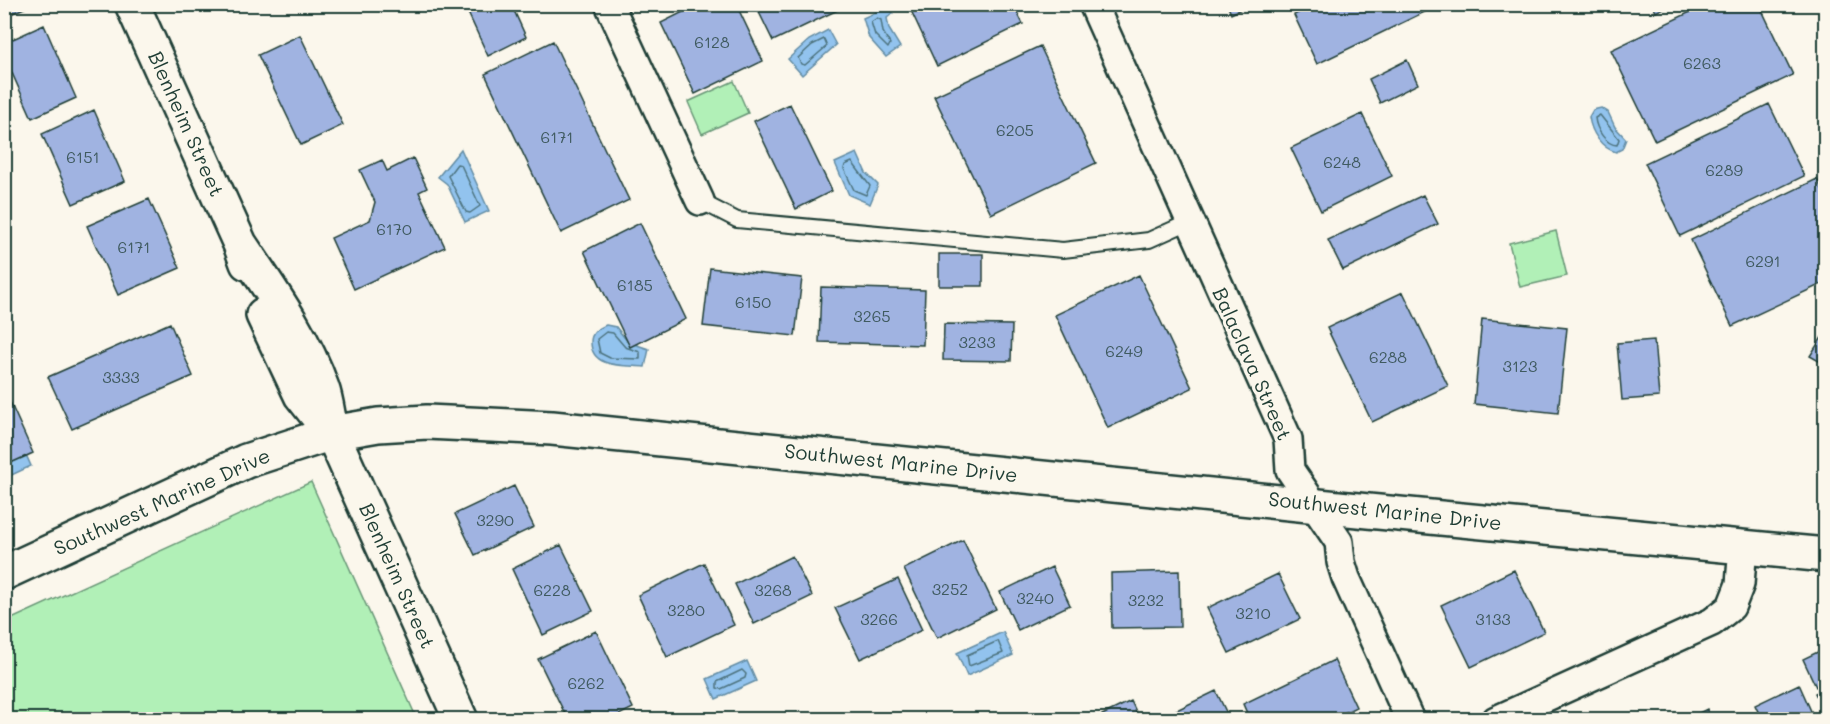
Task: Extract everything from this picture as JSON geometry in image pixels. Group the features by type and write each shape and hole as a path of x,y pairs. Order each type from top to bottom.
{"main road":[{"name":"Blenheim Street","path":"132,4 240,243 280,303 306,351 322,388 332,433 461,720"},
{"name":"Southwest Marine Drive","path":"4,573 246,461 332,433 378,425 427,422 552,428 1826,555"}],"street":[{"path":"609,4 700,201"},
{"name":"Balaclava Street","path":"1093,4 1288,440 1290,470 1339,542 1341,562 1346,578 1410,720"},
{"path":"1496,720 1712,622 1731,607 1740,584 1743,546"}],"lane":[{"path":"700,201 737,219 1063,250 1149,240 1189,222"}],"green space":[{"path":"734,81 748,113 702,134 688,102"},
{"path":"1556,231 1567,276 1520,287 1509,243"},
{"path":"311,482 417,719 5,719 5,622"}],"water":[{"path":"890,6 893,13 887,18 889,29 900,47 886,57 869,38 863,18"},
{"path":"828,30 836,45 802,75 788,59 809,40"},
{"path":"1601,108 1608,112 1615,127 1626,139 1622,149 1616,152 1601,143 1592,128 1589,117 1593,110"},
{"path":"461,149 489,211 465,222 447,184 438,177"},
{"path":"857,153 866,173 878,185 870,204 849,195 835,163"},
{"path":"606,325 616,327 628,342 649,349 645,367 610,364 597,357 592,351 591,339 596,331"},
{"path":"19,439 31,466 5,478 4,446"},
{"path":"1003,632 1013,655 967,676 957,653"},
{"path":"747,661 756,681 716,699 707,679"}],"building":[{"path":"4,4 33,4 4,17"},
{"path":"464,4 511,4 526,37 488,56"},
{"path":"699,4 736,4 763,61 695,94 661,23"},
{"path":"755,4 848,4 848,5 773,41"},
{"path":"908,4 1013,4 1023,24 937,66"},
{"path":"1227,4 1251,4 1231,14"},
{"path":"1316,4 1439,5 1317,64 1294,15"},
{"path":"1652,4 1672,4 1656,12"},
{"path":"1707,4 1759,4 1793,75 1655,141 1611,50"},
{"path":"44,25 76,98 32,118 4,55 4,43"},
{"path":"300,35 343,125 301,145 258,55"},
{"path":"553,41 629,200 561,233 485,74"},
{"path":"1040,46 1096,163 991,214 934,96"},
{"path":"1407,60 1418,84 1380,103 1369,79"},
{"path":"790,104 832,191 796,209 754,121"},
{"path":"1769,104 1804,176 1680,236 1645,163"},
{"path":"94,110 125,181 73,204 42,134"},
{"path":"1362,114 1392,176 1321,211 1291,148"},
{"path":"413,158 427,188 419,192 445,247 354,289 331,238 370,220 375,202 360,170 382,160 387,171"},
{"path":"1817,179 1826,197 1826,282 1732,326 1691,240"},
{"path":"1423,195 1438,224 1343,270 1328,240"},
{"path":"149,199 180,268 118,295 87,226"},
{"path":"640,223 686,319 630,347 584,251"},
{"path":"939,254 983,254 983,286 939,286"},
{"path":"710,268 802,278 795,336 703,326"},
{"path":"1139,275 1192,388 1108,428 1055,315"},
{"path":"821,287 925,290 923,345 819,342"},
{"path":"1403,292 1448,386 1372,422 1327,328"},
{"path":"1482,319 1567,328 1558,413 1474,404"},
{"path":"170,323 193,376 72,429 48,377"},
{"path":"944,324 1012,325 1011,361 943,360"},
{"path":"1826,331 1826,365 1810,356"},
{"path":"1654,340 1659,397 1622,400 1617,343"},
{"path":"6,393 33,453 4,466 4,394"},
{"path":"514,486 534,527 475,555 455,514"},
{"path":"963,540 996,609 937,638 904,569"},
{"path":"561,545 593,611 543,635 512,569"},
{"path":"792,556 812,596 754,624 735,584"},
{"path":"704,563 734,625 667,657 638,595"},
{"path":"1052,567 1070,605 1018,630 1000,592"},
{"path":"1514,570 1544,632 1471,667 1441,605"},
{"path":"1179,571 1180,627 1112,628 1111,573"},
{"path":"1278,574 1300,619 1229,653 1207,608"},
{"path":"898,579 922,630 860,659 835,608"},
{"path":"596,631 633,708 609,720 568,720 538,659"},
{"path":"1826,648 1826,682 1816,687 1803,659"},
{"path":"1334,660 1356,707 1330,720 1250,720 1243,704"},
{"path":"1799,684 1815,720 1762,720 1755,705"},
{"path":"1826,688 1826,715 1815,693"},
{"path":"1216,691 1230,720 1158,719"},
{"path":"1131,701 1140,720 1092,720"},
{"path":"1707,709 1712,720 1685,720"}]}
